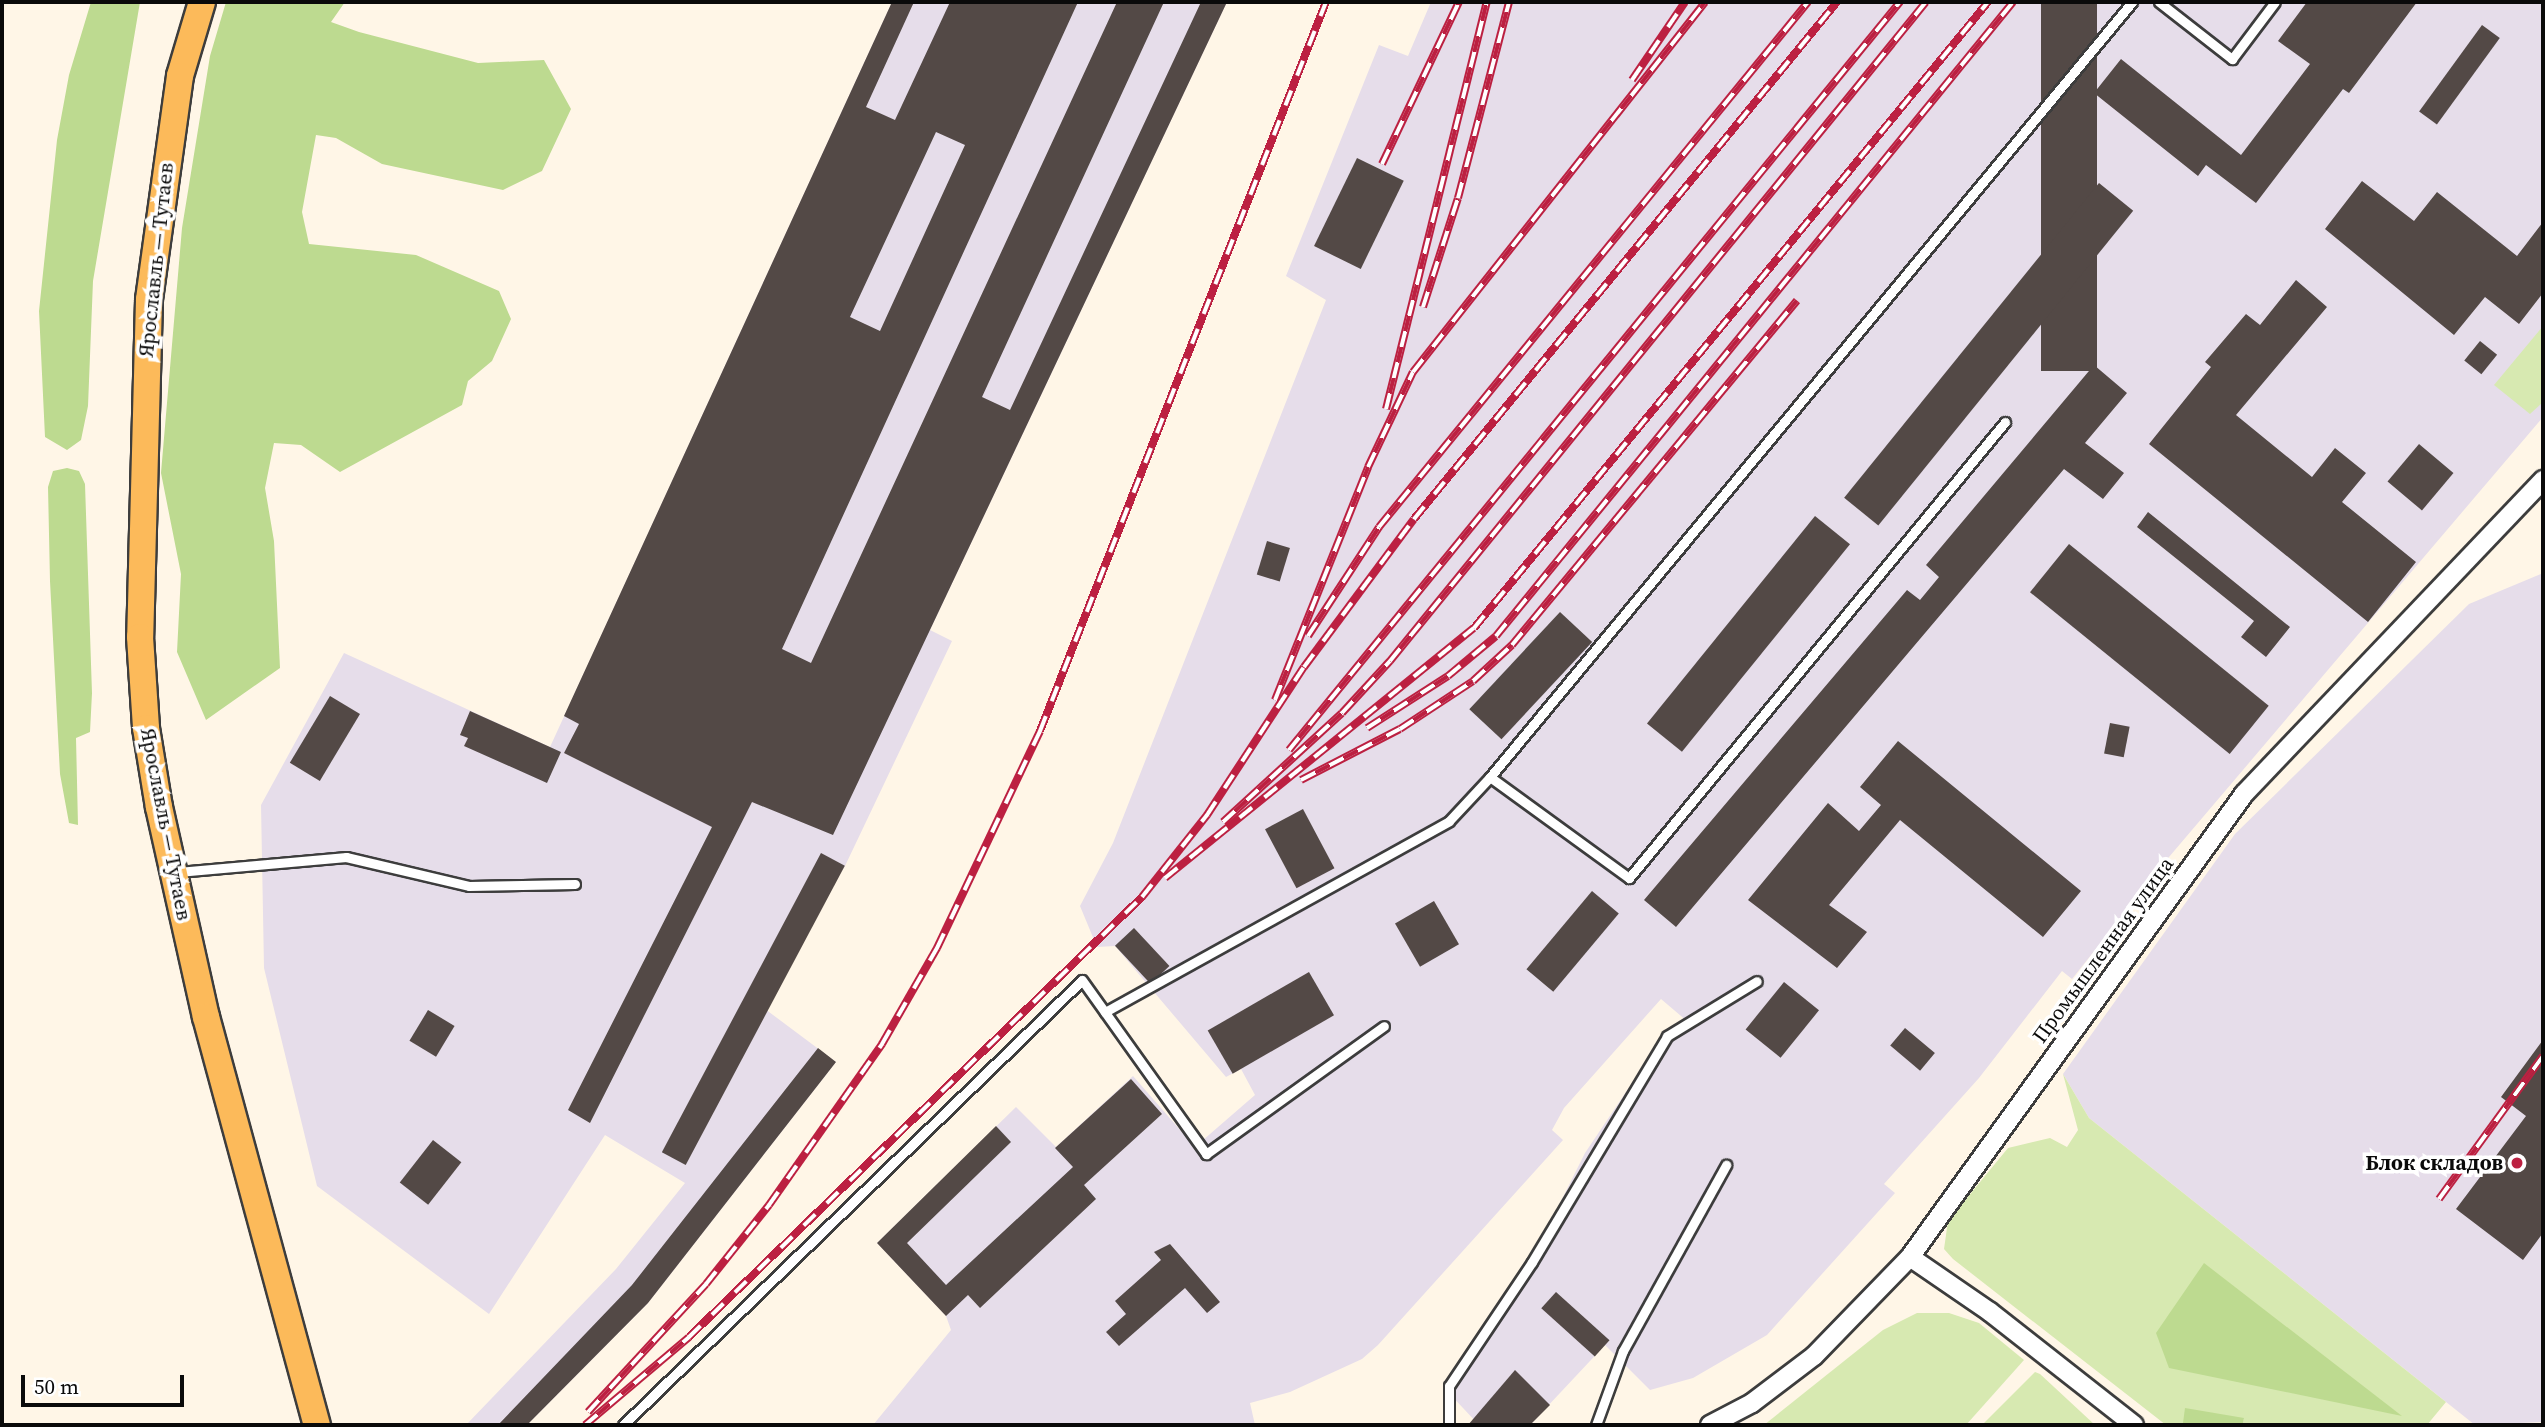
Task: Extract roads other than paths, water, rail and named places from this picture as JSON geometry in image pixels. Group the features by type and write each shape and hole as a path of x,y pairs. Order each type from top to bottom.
{"main road":[{"name":"Ярославль — Тутаев","path":"202,2 180,76 163,181 143,413 140,637 144,702 173,872 206,1017 317,1425"}],"street":[{"name":"Промышленная улица","path":"1710,1425 1752,1403 1804,1365 1910,1257 2244,794 2543,480"},
{"path":"1910,1257 1990,1312 2134,1425"}],"lane":[{"path":"1105,1012 1449,821 1490,778 2132,2"},
{"path":"2160,2 2232,59 2276,2"},
{"path":"1490,778 1629,878 2005,422"},
{"path":"173,872 346,857 469,886 575,884"},
{"path":"623,1425 1082,980 1206,1154 1384,1026"},
{"path":"1450,1425 1449,1386 1532,1262 1667,1036 1757,981"},
{"path":"1596,1425 1623,1351 1726,1165"}],"railway":[{"path":"588,1412 706,1284 769,1205 882,1044 937,948 1040,731 1326,2"},
{"path":"1382,164 1459,2"},
{"path":"1386,409 1487,2"},
{"path":"1423,307 1458,198 1509,2"},
{"path":"1632,80 1685,2"},
{"path":"1275,700 1368,467 1413,372 1705,2"},
{"path":"1308,636 1379,527 1808,2"},
{"path":"585,1425 689,1337 1142,897 1207,815 1304,667 1414,519 1837,2"},
{"path":"1289,750 1900,2"},
{"path":"1223,822 1342,713 1390,661 1926,2"},
{"path":"1165,878 1474,628 1988,2"},
{"path":"1367,728 1448,676 1496,636 2013,2"},
{"path":"1301,780 1400,729 1473,681 1512,645 1797,300"},
{"path":"2439,1199 2543,1056"}],"place":[{"name":"Блок складов","path":"2517,1163"}]}
